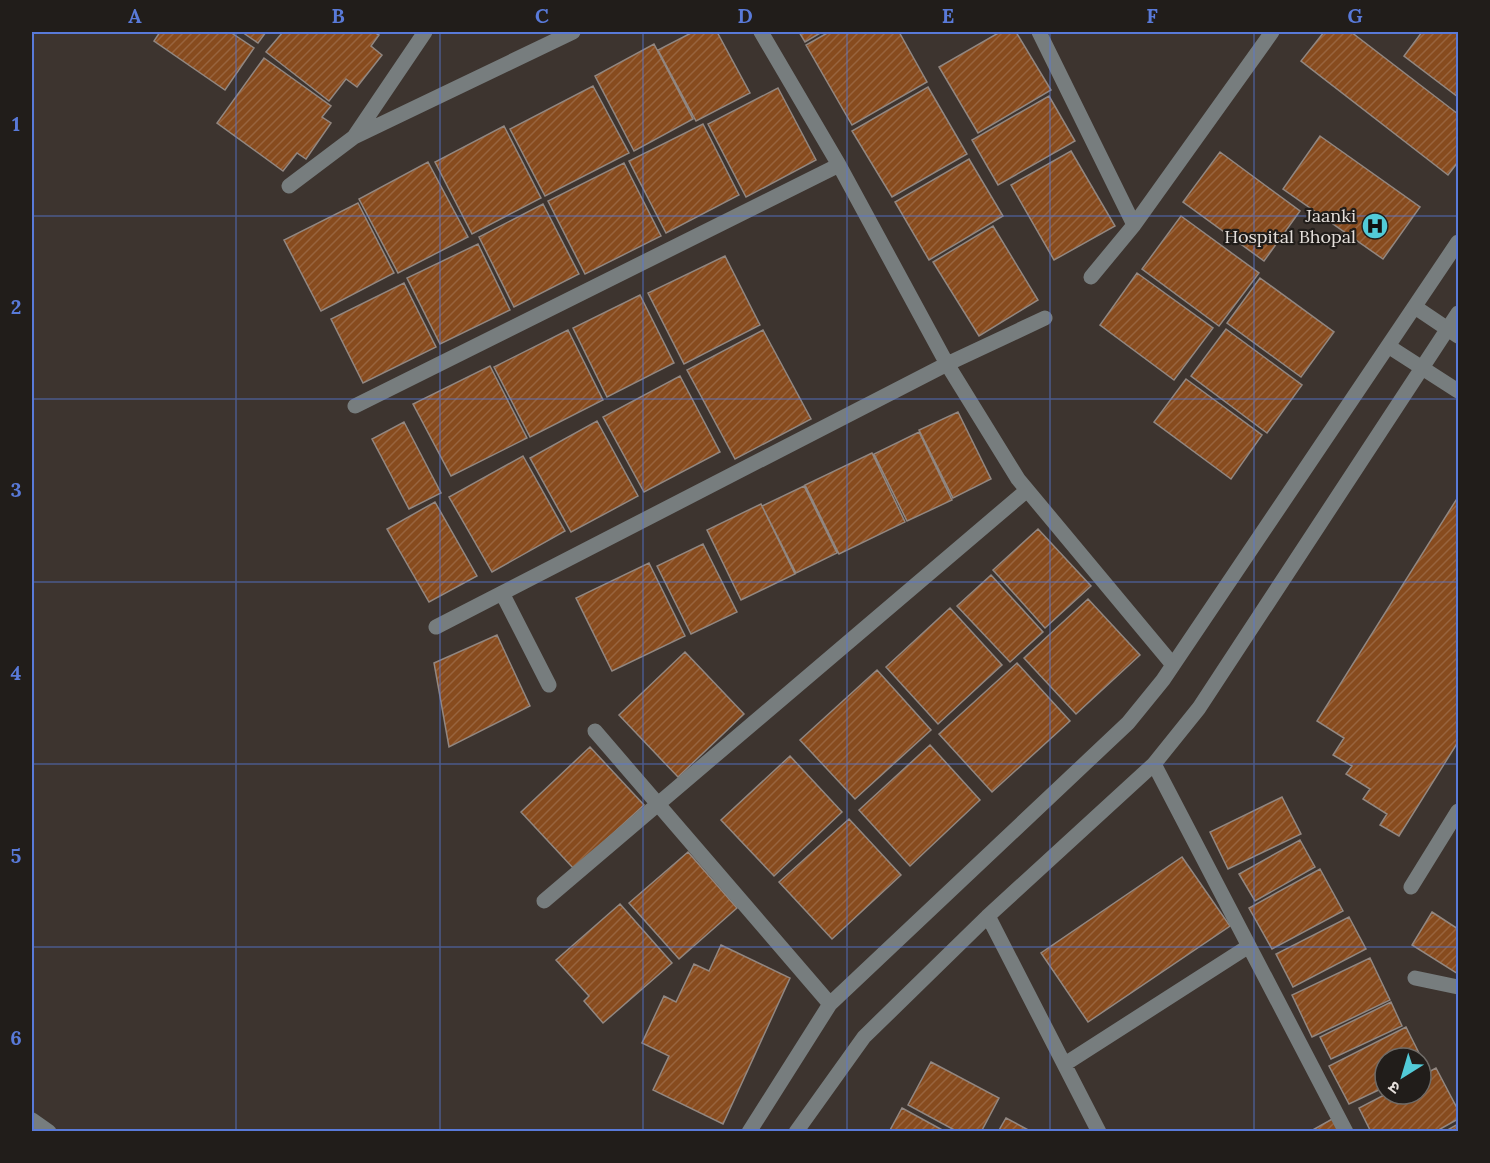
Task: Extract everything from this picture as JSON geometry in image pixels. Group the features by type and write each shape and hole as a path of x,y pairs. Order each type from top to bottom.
{"street":[{"path":"354,137 425,32"},
{"path":"288,186 354,137 573,32"},
{"path":"761,32 839,165 947,364 1026,491 1173,665"},
{"path":"1039,32 1134,225"},
{"path":"1091,277 1134,225 1272,32"},
{"path":"355,406 839,165"},
{"path":"749,1131 830,1004 1128,723 1173,665 1458,243"},
{"path":"1415,307 1453,332"},
{"path":"796,1131 864,1037 988,916 1154,764 1199,708 1422,368 1453,332 1458,313"},
{"path":"436,627 947,364 1045,318"},
{"path":"1388,346 1458,391"},
{"path":"544,901 1026,491"},
{"path":"502,593 549,685"},
{"path":"595,731 830,1004"},
{"path":"1154,764 1346,1131"},
{"path":"1411,887 1458,812"},
{"path":"988,916 1099,1131"},
{"path":"1065,1064 1249,946"},
{"path":"1415,978 1458,987"},
{"path":"32,1120 49,1131"}],"building":[{"path":"160,32 230,32 254,48 225,90 154,41"},
{"path":"242,32 266,32 258,43"},
{"path":"283,32 374,32 379,35 371,46 382,55 357,87 346,79 329,101 266,52"},
{"path":"693,32 717,32 750,93 696,121 658,50"},
{"path":"799,32 822,32 805,42"},
{"path":"829,32 899,32 927,82 852,125 806,45"},
{"path":"1000,32 1016,32 1051,90 978,133 939,67"},
{"path":"1324,32 1351,32 1458,114 1458,162 1448,175 1301,61"},
{"path":"1422,32 1458,32 1458,97 1404,56"},
{"path":"654,44 693,119 634,151 595,76"},
{"path":"264,58 331,106 322,117 331,123 306,159 297,153 283,171 217,123"},
{"path":"593,86 629,153 545,196 510,129"},
{"path":"928,87 967,154 892,197 852,131"},
{"path":"778,88 816,160 746,197 708,124"},
{"path":"1049,96 1075,141 998,185 972,140"},
{"path":"703,124 739,195 666,233 629,161"},
{"path":"504,126 541,198 472,234 435,162"},
{"path":"1320,136 1420,207 1383,259 1283,189"},
{"path":"1071,151 1115,226 1054,260 1011,185"},
{"path":"1220,152 1300,211 1264,261 1183,202"},
{"path":"969,159 1003,216 929,260 895,202"},
{"path":"428,162 468,237 398,273 359,199"},
{"path":"624,163 661,236 585,274 548,201"},
{"path":"358,203 394,273 321,311 284,240"},
{"path":"543,204 579,274 514,307 479,237"},
{"path":"1181,216 1259,273 1219,326 1142,269"},
{"path":"993,226 1038,300 979,336 933,262"},
{"path":"478,244 510,310 440,344 407,278"},
{"path":"725,256 760,325 684,364 648,293"},
{"path":"1137,273 1213,328 1174,380 1100,325"},
{"path":"1260,278 1334,332 1301,377 1227,323"},
{"path":"404,283 436,347 363,383 331,319"},
{"path":"640,295 674,363 607,397 573,328"},
{"path":"1226,329 1302,385 1267,433 1191,376"},
{"path":"568,330 603,400 530,437 494,367"},
{"path":"763,330 811,419 735,459 687,370"},
{"path":"490,366 527,438 451,476 413,404"},
{"path":"680,376 720,452 644,492 603,417"},
{"path":"1186,379 1262,435 1231,479 1154,422"},
{"path":"958,412 991,479 953,498 919,430"},
{"path":"597,421 638,496 571,532 530,458"},
{"path":"404,422 441,493 409,509 372,439"},
{"path":"919,432 952,500 907,521 874,454"},
{"path":"872,453 905,522 839,554 805,485"},
{"path":"523,456 565,531 492,572 449,497"},
{"path":"804,486 837,553 796,573 762,506"},
{"path":"1458,497 1458,742 1399,836 1380,825 1387,814 1363,799 1370,789 1346,774 1352,766 1333,755 1344,738 1317,721"},
{"path":"435,502 477,576 429,602 387,529"},
{"path":"761,504 795,574 741,600 707,530"},
{"path":"1038,529 1091,586 1045,628 993,570"},
{"path":"703,544 737,612 691,634 657,566"},
{"path":"649,563 685,636 612,671 576,598"},
{"path":"991,575 1043,632 1010,662 957,606"},
{"path":"1088,599 1140,655 1076,714 1024,658"},
{"path":"950,608 1002,665 938,724 886,667"},
{"path":"497,635 530,706 449,747 434,663"},
{"path":"685,652 744,714 678,777 619,715"},
{"path":"1017,663 1070,721 992,792 939,734"},
{"path":"877,670 931,730 855,799 800,740"},
{"path":"930,745 980,800 910,866 859,810"},
{"path":"590,747 644,805 574,869 521,812"},
{"path":"790,756 842,812 774,876 721,820"},
{"path":"1282,797 1301,834 1228,869 1210,832"},
{"path":"849,819 901,875 832,939 779,882"},
{"path":"1300,840 1315,867 1255,901 1239,874"},
{"path":"688,852 737,908 679,959 629,903"},
{"path":"1182,857 1230,926 1088,1022 1041,953"},
{"path":"1320,869 1343,911 1272,949 1249,908"},
{"path":"620,904 672,963 603,1023 584,1001 589,996 556,960"},
{"path":"1432,912 1458,929 1458,974 1412,945"},
{"path":"1349,917 1366,949 1293,987 1276,954"},
{"path":"721,945 790,978 723,1124 653,1090 669,1056 642,1043 664,996 676,1002 694,964 709,971"},
{"path":"1370,958 1390,1000 1312,1037 1292,995"},
{"path":"1391,1002 1402,1026 1331,1059 1320,1037"},
{"path":"1406,1027 1416,1046 1373,1046 1373,1093 1349,1104 1329,1066"},
{"path":"931,1062 999,1098 981,1132 958,1132 908,1105"},
{"path":"1436,1068 1458,1110 1458,1119 1435,1132 1371,1132 1359,1108 1373,1101 1373,1106 1433,1106 1433,1070"},
{"path":"902,1108 946,1132 889,1132"},
{"path":"1006,1118 1032,1132 998,1132"},
{"path":"1334,1118 1342,1132 1309,1132"},
{"path":"1458,1124 1458,1132 1444,1132"}],"place":[{"name":"Jaanki Hospital Bhopal","path":"1375,226"}]}
